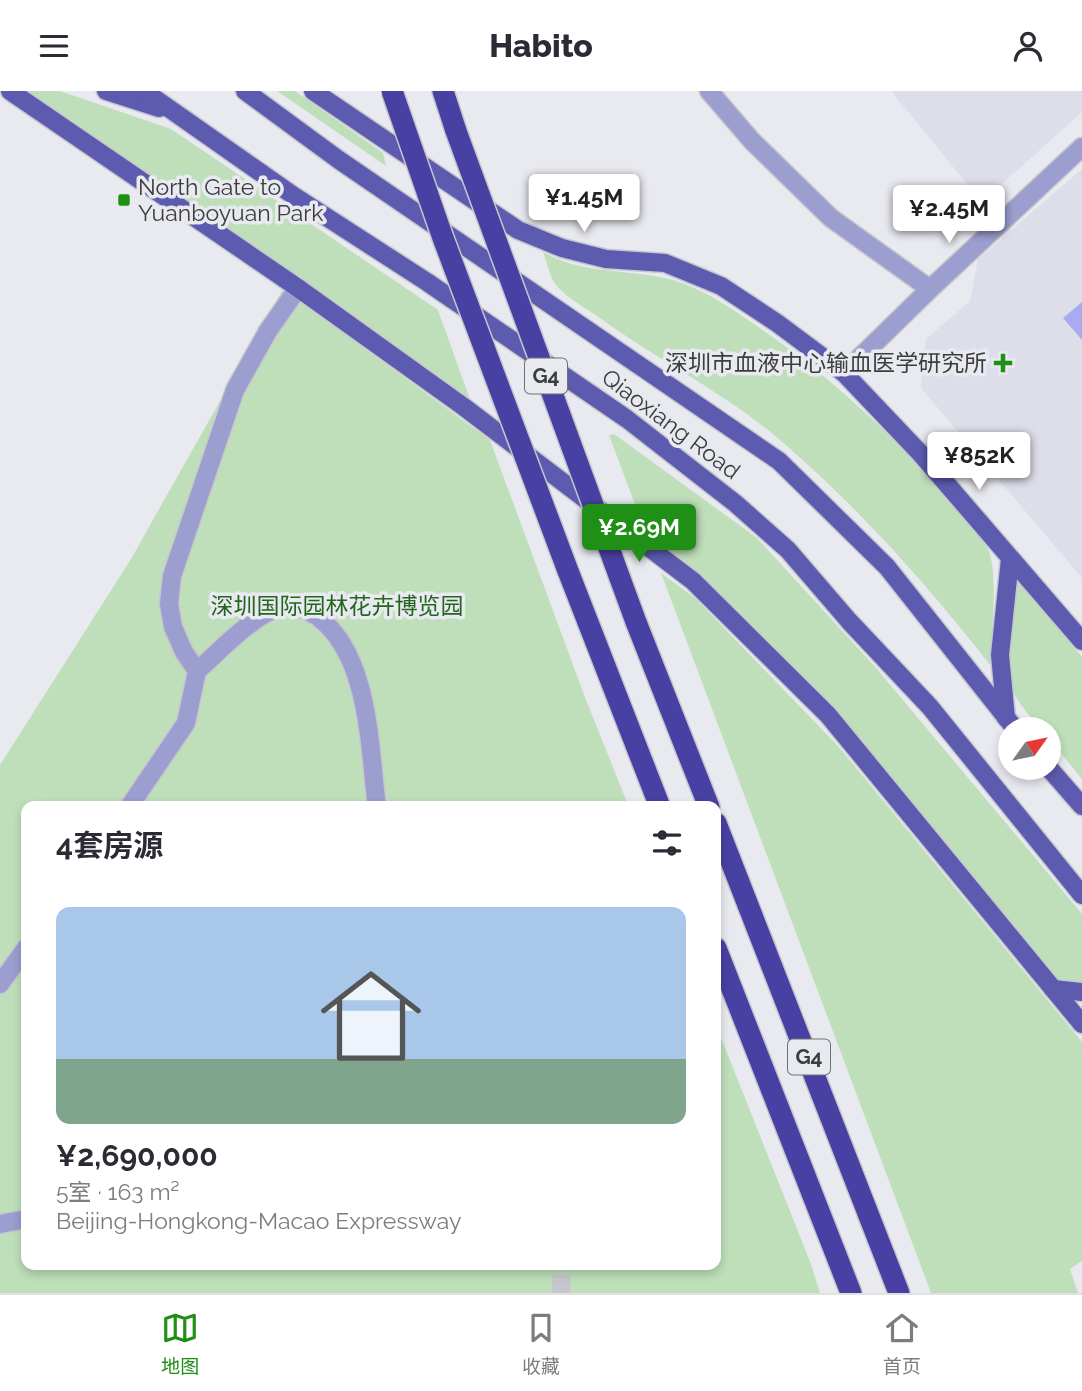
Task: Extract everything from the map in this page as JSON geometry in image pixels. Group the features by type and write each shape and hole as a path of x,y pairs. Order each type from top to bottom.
{"highway":[{"name":"G4","path":"391,91 447,251 658,801"},
{"name":"G4","path":"443,91 636,622 707,801"},
{"name":"G4","path":"721,836 899,1293"},
{"name":"G4","path":"721,961 852,1293"}],"main road":[{"path":"10,91 298,288 464,407 693,581 828,715 1082,1024"},
{"path":"106,91 175,113"},
{"name":"Qiaoxiang Road","path":"144,91 294,196 427,282 616,412 735,503 788,550 849,621 930,706 1082,895"},
{"name":"Qiaoxiang Road","path":"245,91 361,175 779,461 887,567 1005,717"},
{"path":"313,91 518,230 562,248 606,259 665,263 721,286 777,323 844,373 920,453 1082,641"},
{"path":"1010,559 1000,655 1010,717"},
{"path":"1060,781 1082,806"},
{"path":"1053,989 1082,992"}],"street":[{"path":"709,91 770,160 831,218 930,289"},
{"path":"844,373 1082,147"},
{"path":"197,671 184,652 173,627 169,604 172,576 235,390 268,331 298,288"},
{"path":"133,801 186,723 197,671 259,618 283,607 307,610 328,625 348,655 362,693 376,801"},
{"path":"0,984 21,955"},
{"path":"0,1224 21,1220"}],"shaded area":[{"path":"891,91 1082,91 1082,112 982,202"},
{"name":"深圳市血液中心输血医学研究所","path":"1082,169 1082,578 921,388 926,339 970,301 978,259"}],"green space":[{"path":"25,91 60,91 171,129 438,310 473,408"},
{"path":"277,91 295,91 383,153 386,166"},
{"path":"543,252 559,260 594,269 665,278 704,293 790,349 862,409 927,476 975,530 988,549 994,589 990,665 891,547 809,466 737,407 566,295 552,279"},
{"name":"深圳国际园林花卉博览园","path":"283,289 490,440 586,700 627,801 21,801 21,1270 721,1270 721,1038 820,1293 0,1293 0,765 131,559"},
{"path":"614,434 757,538 877,669 1082,914 1082,983 1056,981 841,718 647,536 609,435"},
{"path":"661,573 695,598 838,746 1082,1042 1082,1261 1070,1269 1078,1293 931,1293"},
{"path":"1017,580 1082,657 1082,779 1061,753 1061,717 1031,717 1015,695 1008,668 1008,638"}],"building":[{"path":"1082,302 1082,340 1063,318"}],"tunnel":[{"path":"561,1293 562,1270"}],"place":[{"name":"North Gate to Yuanboyuan Park","path":"124,200"},
{"name":"深圳市血液中心输血医学研究所","path":"1003,363"}]}
